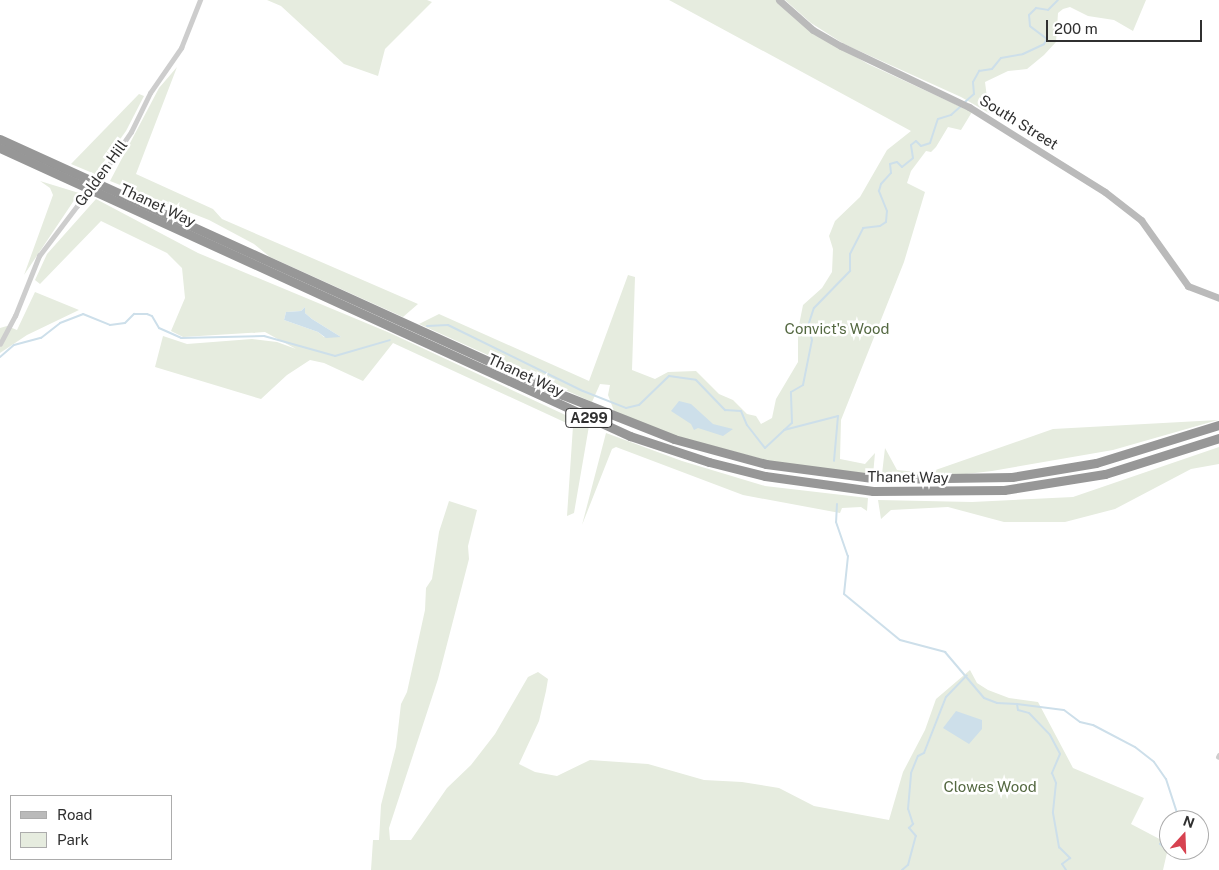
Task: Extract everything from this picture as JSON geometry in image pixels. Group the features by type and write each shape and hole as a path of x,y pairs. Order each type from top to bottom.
{"highway":[{"name":"Thanet Way","path":"0,139 562,395 674,439 766,464 880,479 1012,477 1096,463 1219,425"},
{"name":"Thanet Way","path":"0,148 575,412 646,442 728,467 843,488 913,493 977,492 1105,474 1219,438"}],"street":[{"name":"Golden Hill","path":"0,344 16,316 39,256 110,163 131,132 150,94 181,48 200,0"},
{"name":"South Street","path":"779,0 813,30 841,46 969,107 1106,192 1142,220 1188,286 1219,298"}],"green space":[{"path":"267,0 427,0 432,2 385,49 378,76 344,64 281,6"},
{"name":"Convict's Wood","path":"669,0 777,0 821,36 868,64 972,112 961,130 948,127 936,147 931,152 926,151 911,171 907,183 925,192 904,262 841,420 840,459 865,464 875,453 873,475 777,463 660,432 614,411 608,395 610,385 600,384 592,402 419,324 439,314 589,381 628,275 635,277 632,370 655,379 668,372 696,371 719,394 733,400 747,414 756,416 761,424 772,418 776,399 798,362 798,330 803,305 822,288 832,272 833,249 829,236 835,221 860,197 887,150 911,131"},
{"path":"785,0 1146,0 1133,31 1114,20 1088,16 1070,7 1063,9 1058,13 1056,42 1044,55 1027,69 1008,71 985,82 989,113 961,97 844,44 811,23"},
{"path":"177,67 136,174 213,209 222,219 418,304 403,317 270,257 254,244 209,220 110,181 159,88"},
{"path":"139,94 144,96 126,131 95,174 71,164"},
{"path":"40,181 79,193 24,275 53,195 50,188"},
{"path":"96,199 198,253 390,333 589,426 574,513 567,516 573,426 393,343 363,381 324,363 310,360 287,375 261,399 155,367 163,336 187,344 252,339 277,342 296,349 265,332 183,337 171,331 185,298 182,268 167,253 101,221 40,284 35,280 47,254","holes":["305,307 305,313 312,319 341,337 324,337 318,332 284,320 286,312 301,311"]},
{"path":"35,292 79,310 27,335 0,353 0,328 7,326 17,330"},
{"path":"1218,420 1113,450 992,471 932,478 882,474 885,448 897,470 927,473 1053,429"},
{"path":"606,433 682,461 765,486 868,498 867,511 861,507 842,508 840,513 743,495 616,447 612,449 582,525"},
{"path":"1219,447 1219,464 1191,469 1115,509 1065,522 1004,522 948,507 891,510 881,519 878,500 972,502 1073,497"},
{"name":"Clowes Wood","path":"449,501 477,510 468,546 469,559 438,679 389,828 390,840 411,840 447,788 471,765 495,734 528,677 538,672 548,679 546,691 539,721 519,764 535,772 557,776 590,760 648,764 704,780 742,782 779,788 814,806 889,820 903,772 925,730 936,699 970,670 977,683 988,690 1009,698 1038,702 1073,768 1144,798 1131,824 1159,839 1159,860 1165,860 1163,870 371,870 373,840 379,840 381,805 396,747 401,704 407,692 425,610 426,588 432,579 439,532"}],"water":[{"path":"305,307 305,313 312,319 341,337 326,338 318,332 284,320 286,312 301,311"},
{"path":"679,401 691,404 713,424 733,429 723,436 698,428 694,430 691,424 671,411"},
{"path":"956,711 982,720 982,729 969,744 943,728"}],"waterway":[{"path":"965,102 974,94 973,82 979,71 992,69 1001,58 1023,54 1044,44 1047,39 1030,26 1029,15 1036,8 1048,10 1058,0"},
{"path":"427,326 448,325 583,391 626,408 639,405 669,376 696,380 725,410 741,411 747,425 765,448 792,423 791,392 803,385 812,340 808,326 814,308 850,271 850,254 863,228 880,226 886,222 887,211 879,191 881,184 891,173 890,164 897,162 902,167 913,158 911,145 916,141 921,146 930,143 938,119 951,115 962,105"},
{"path":"0,357 14,345 41,338 60,323 83,314 110,325 125,323 134,314 147,314 152,316 159,328 181,338 264,336 335,356 390,340"},
{"path":"784,430 838,416 834,461"},
{"path":"837,504 836,522 848,556 844,594 900,640 945,652 984,698 997,703 1017,704 1018,710 1029,713 1050,735 1060,754 1052,773 1056,783 1053,813 1059,847 1070,858 1062,864 1066,870"},
{"path":"902,870 908,865 916,836 909,828 913,824 908,809 911,773 918,756 924,753 946,697 967,675"},
{"path":"1017,704 1064,710 1080,722 1093,725 1135,747 1154,762 1166,779 1176,810"}]}
